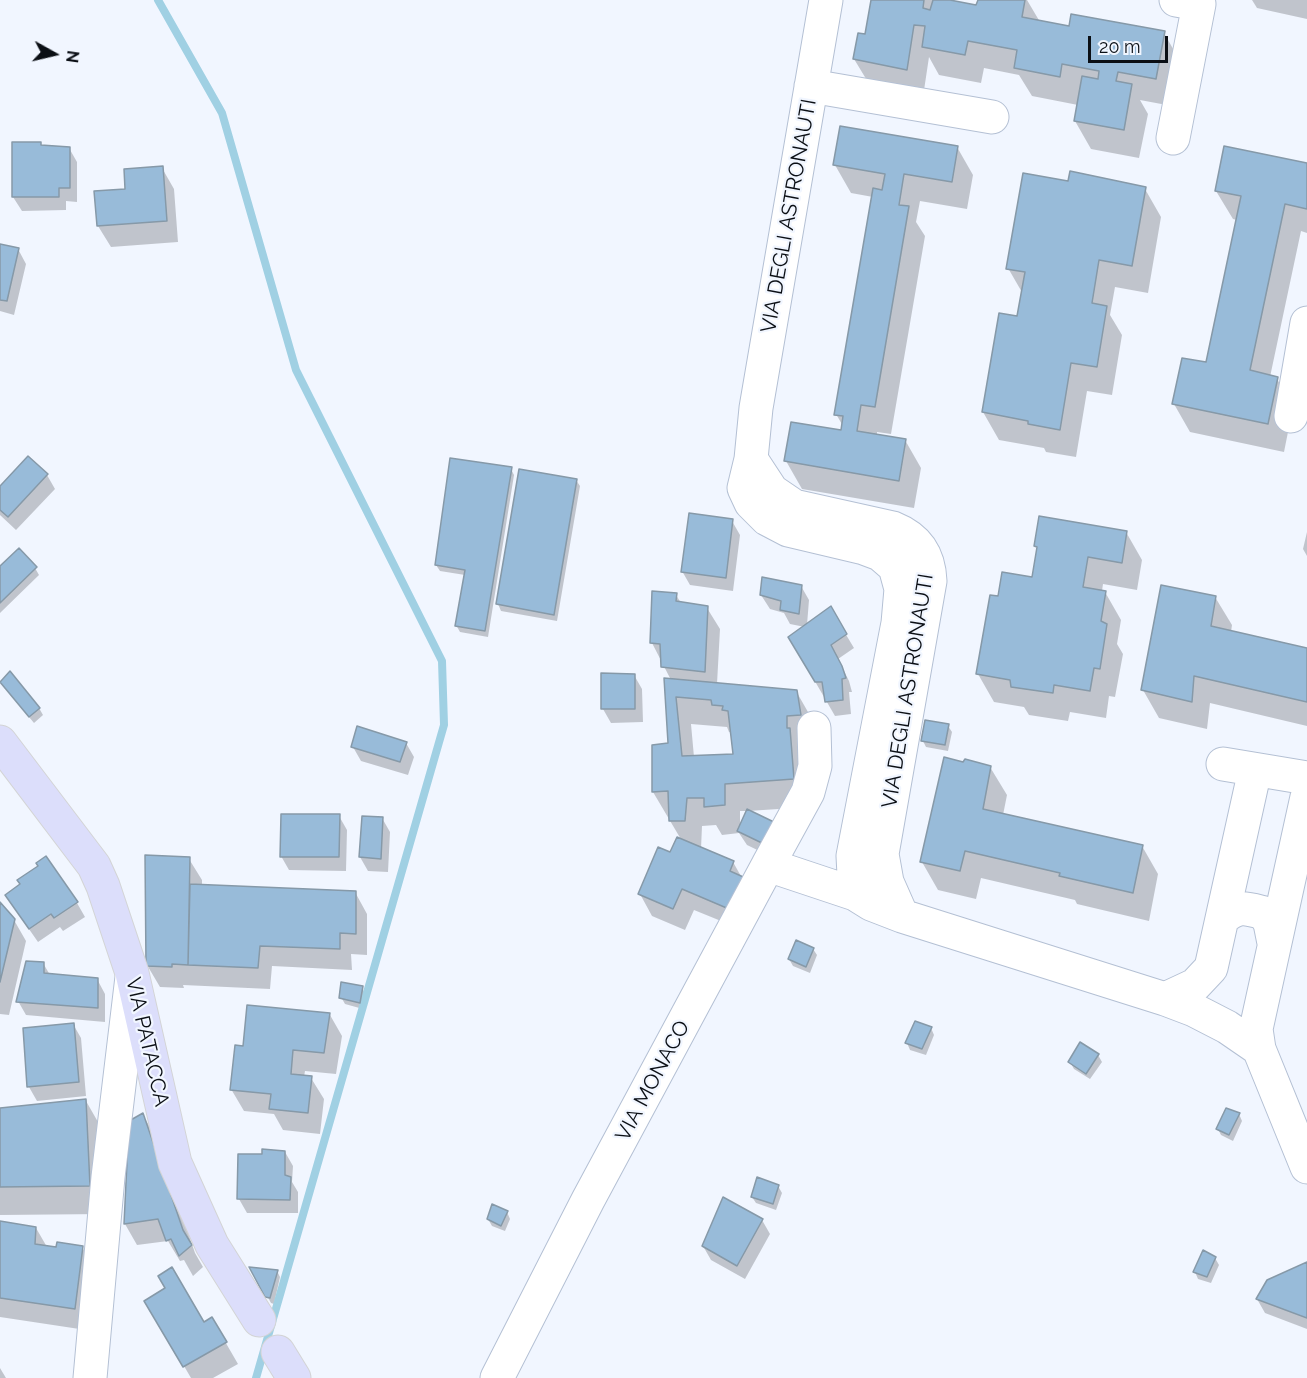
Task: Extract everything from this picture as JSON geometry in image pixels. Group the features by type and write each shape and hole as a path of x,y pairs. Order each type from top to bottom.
{"main road":[{"name":"VIA PATACCA","path":"0,742 94,866 104,886 132,973 175,1163 212,1245 259,1320"}],"street":[{"name":"VIA DEGLI ASTRONAUTI","path":"826,0 756,408 751,459 772,491 794,506 905,533 914,540 927,559 930,581 882,854 887,882 902,916"},
{"path":"1173,138 1199,4 1176,0"},
{"path":"811,86 992,117"},
{"path":"1291,416 1307,323"},
{"path":"751,459 744,488 751,503 767,519 789,530 880,554 895,567 901,589 898,622 853,856 855,894"},
{"name":"VIA MONACO","path":"497,1378 588,1200 807,792 815,766 814,728"},
{"path":"1223,764 1307,778"},
{"path":"1165,999 1195,985 1211,968 1255,770"},
{"path":"1307,797 1256,1029 1259,1049 1307,1167"},
{"path":"768,865 855,894 871,904 902,916 1165,999 1194,1010 1259,1049"},
{"path":"1223,918 1243,907 1264,913 1270,923 1274,943"},
{"path":"90,1378 108,1178 132,973"},
{"name":"VIA PATACCA","path":"259,1320 286,1365"}],"building":[{"path":"871,0 924,0 923,8 930,10 933,0 950,0 976,5 978,0 1025,0 1022,17 1069,26 1071,14 1165,31 1156,79 1118,72 1116,81 1132,84 1124,130 1074,121 1082,76 1098,79 1099,71 1062,64 1060,77 1014,68 1017,50 968,41 965,55 922,47 925,26 914,25 907,70 853,59 858,33 865,34"},
{"path":"840,126 958,146 952,182 904,174 899,205 909,206 875,407 861,405 857,431 906,439 899,481 784,461 791,422 841,430 843,416 834,415 873,188 882,190 885,174 833,165"},
{"path":"12,142 41,142 41,145 70,147 70,188 59,188 59,197 12,197"},
{"path":"1224,146 1307,163 1307,209 1285,204 1250,370 1278,377 1268,424 1172,404 1182,358 1206,362 1241,196 1215,191"},
{"path":"163,166 167,221 97,226 94,191 125,189 124,169"},
{"path":"1070,171 1146,187 1132,266 1099,260 1092,303 1107,306 1097,367 1071,363 1060,430 982,412 999,313 1017,316 1025,272 1006,269 1023,173 1068,181"},
{"path":"0,244 19,248 7,301 0,300"},
{"path":"28,456 48,474 8,517 0,510 0,486"},
{"path":"450,458 512,467 485,631 455,626 465,570 435,565"},
{"path":"519,469 577,479 554,615 496,604"},
{"path":"689,513 733,519 726,578 681,572"},
{"path":"1039,516 1127,531 1122,563 1088,557 1083,587 1106,591 1101,621 1107,624 1100,669 1094,668 1090,691 1054,685 1053,693 1011,687 1010,680 976,674 990,595 998,596 1002,572 1032,577"},
{"path":"19,548 37,567 0,603 0,566"},
{"path":"762,577 802,585 799,614 780,610 781,601 760,595"},
{"path":"1161,585 1216,596 1211,626 1307,648 1307,702 1194,676 1192,702 1141,690"},
{"path":"652,591 677,593 676,601 708,606 705,672 661,667 660,644 650,643"},
{"path":"831,606 847,634 831,645 846,678 842,679 843,700 825,702 822,682 815,682 788,637"},
{"path":"10,671 40,708 29,717 0,682"},
{"path":"601,673 635,674 635,709 601,709"},
{"path":"664,678 797,690 801,715 787,716 794,779 725,784 725,805 704,807 704,798 687,798 685,821 669,821 668,791 652,792 652,745 668,743","holes":["676,697 711,700 712,705 723,706 722,710 728,711 733,754 682,756"]},
{"path":"925,720 949,724 945,745 921,741"},
{"path":"357,726 407,742 400,762 351,747"},
{"path":"944,757 963,762 965,759 991,766 983,809 1143,845 1133,893 965,851 960,871 920,862"},
{"path":"747,809 776,823 766,845 737,831"},
{"path":"281,814 340,814 339,857 280,857"},
{"path":"362,816 383,817 381,859 359,857"},
{"path":"677,837 734,861 730,871 750,880 736,912 682,889 673,909 638,894 658,847 670,852"},
{"path":"145,855 190,857 188,965 146,966"},
{"path":"46,856 78,902 54,918 51,914 29,929 5,895 20,884 17,880 38,866 36,863"},
{"path":"190,884 356,891 356,934 340,933 340,949 260,946 258,968 188,965"},
{"path":"0,902 15,919 0,982"},
{"path":"796,940 814,948 806,967 788,959"},
{"path":"26,961 44,962 44,973 98,978 98,1008 16,1002"},
{"path":"341,982 363,986 360,1003 339,998"},
{"path":"247,1005 330,1013 324,1053 293,1050 291,1074 312,1076 308,1113 269,1109 271,1094 230,1090 235,1045 243,1046"},
{"path":"915,1021 932,1027 922,1049 905,1043"},
{"path":"74,1023 79,1082 27,1087 23,1028"},
{"path":"1080,1042 1099,1054 1086,1074 1068,1062"},
{"path":"86,1099 90,1186 0,1187 0,1108"},
{"path":"1226,1108 1240,1113 1229,1135 1216,1129"},
{"path":"143,1113 183,1230 192,1245 179,1256 171,1239 166,1241 158,1219 124,1224 129,1121"},
{"path":"262,1149 285,1151 285,1175 291,1177 290,1200 237,1199 238,1154 262,1154"},
{"path":"757,1177 779,1185 773,1204 751,1197"},
{"path":"723,1197 763,1219 737,1266 702,1246"},
{"path":"492,1204 508,1211 501,1226 487,1219"},
{"path":"0,1221 36,1227 35,1244 56,1247 57,1242 83,1246 75,1309 0,1298"},
{"path":"1203,1250 1216,1257 1207,1277 1193,1272"},
{"path":"1307,1262 1307,1318 1256,1299 1267,1280"},
{"path":"172,1267 204,1322 212,1317 227,1342 183,1367 144,1301 165,1288 158,1276"},
{"path":"249,1267 278,1270 270,1298 265,1297"}],"waterway":[{"path":"158,0 222,113 296,370 442,661 444,725 256,1378"}]}
